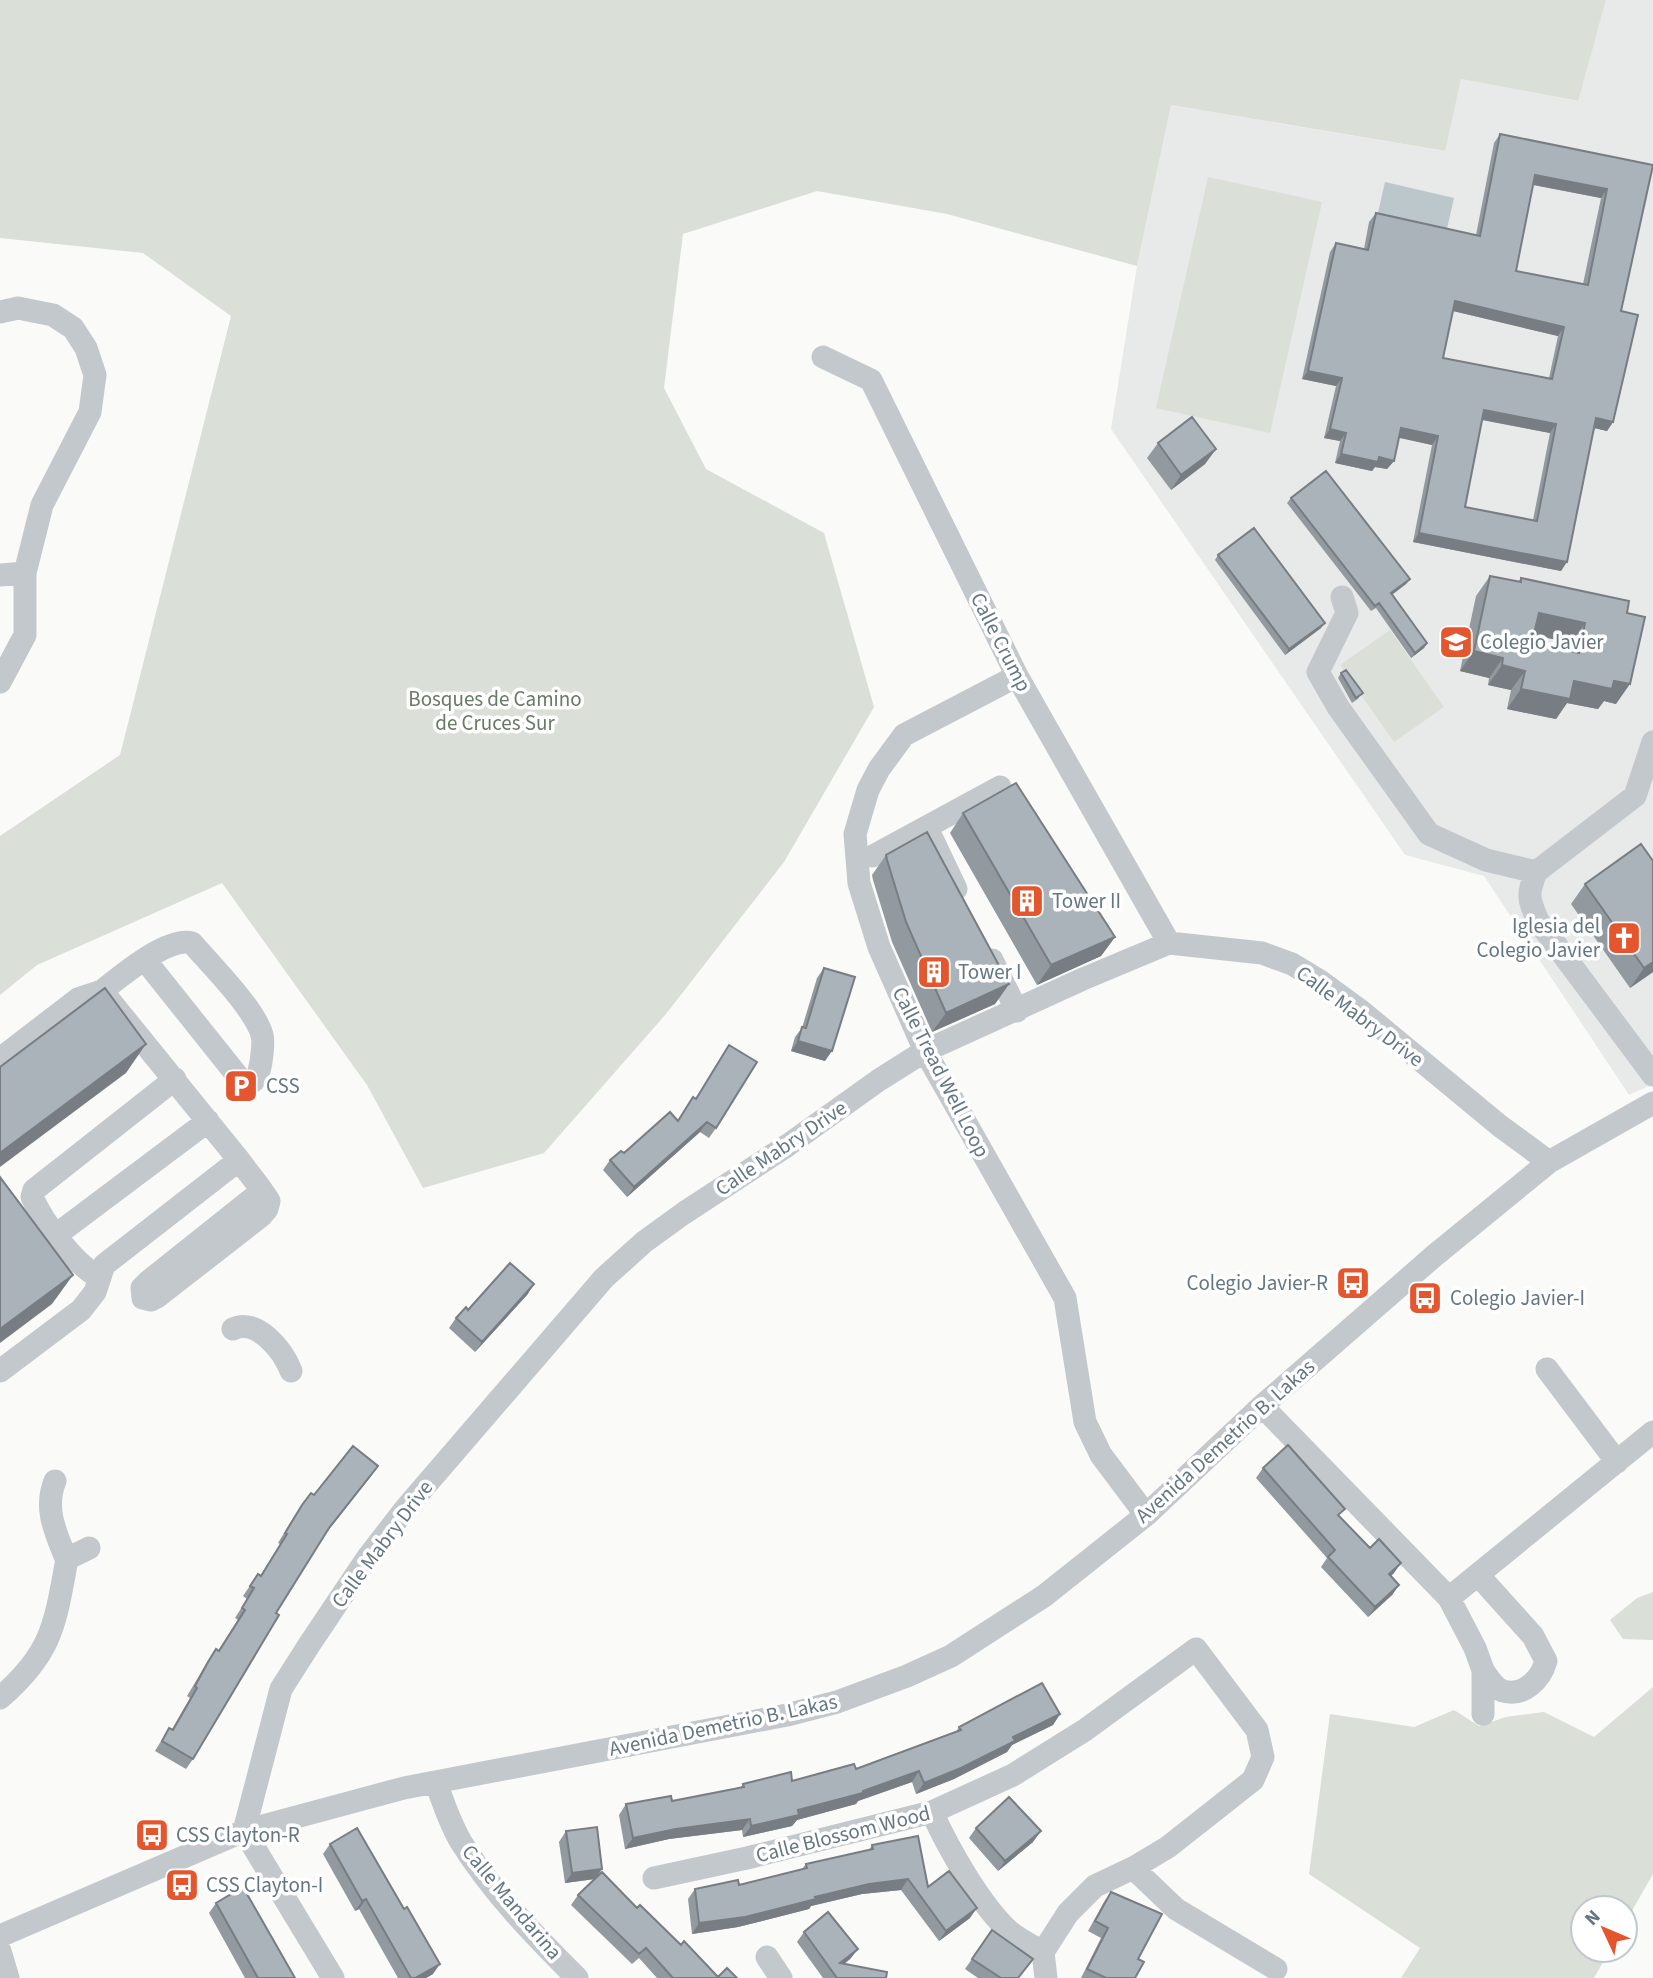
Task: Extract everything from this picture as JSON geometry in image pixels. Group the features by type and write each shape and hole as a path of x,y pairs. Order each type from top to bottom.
{"street":[{"path":"0,312 18,308 53,315 73,328 86,348 95,375 90,412 42,505 25,573 25,635 0,682"},
{"name":"Calle Crump","path":"823,357 871,380 1017,676 1169,943"},
{"path":"0,575 25,573"},
{"path":"1342,597 1347,613 1318,672 1338,707 1429,834 1486,860 1536,872"},
{"name":"Calle Tread Well Loop","path":"1017,676 904,735 879,769 868,790 855,834 859,883 878,947 925,1051 1065,1298 1085,1422 1101,1455 1146,1514"},
{"path":"1653,742 1644,798 1536,872 1529,890 1531,905 1538,921 1653,1075"},
{"path":"873,856 1000,787"},
{"path":"927,828 969,914"},
{"path":"981,938 1017,1011"},
{"path":"0,1059 78,999 102,991 145,960 185,941 192,943 248,1009 262,1035 262,1056 259,1073 254,1082 248,1084 240,1079 145,960"},
{"name":"Calle Mabry Drive","path":"244,1831 281,1689 309,1645 368,1557 406,1508 604,1278 644,1242 684,1213 925,1051 1169,943 1262,953 1292,964 1321,981 1500,1126 1549,1162"},
{"path":"102,991 175,1079 239,1160 262,1191 269,1201 261,1216 157,1297 151,1300 143,1298 142,1288 149,1280 262,1191"},
{"path":"98,1278 81,1265 38,1212 32,1197 34,1190 175,1079"},
{"name":"Avenida Demetrio B. Lakas","path":"0,1936 244,1831 404,1788 788,1715 837,1702 951,1656 1044,1596 1146,1514 1262,1406 1434,1256 1549,1162 1653,1103"},
{"path":"57,1235 208,1121"},
{"path":"0,1371 81,1310 95,1292 104,1265 114,1256 239,1160"},
{"path":"233,1329 241,1325 253,1326 280,1351 291,1371"},
{"path":"1546,1369 1617,1462"},
{"path":"1262,1406 1449,1598 1475,1648 1483,1670 1493,1685 1504,1691 1524,1690 1542,1676 1546,1661 1532,1636 1479,1576"},
{"path":"1449,1598 1653,1432"},
{"path":"0,1698 18,1683 41,1654 52,1633 67,1559 53,1528 50,1513 51,1492 55,1481"},
{"path":"67,1559 89,1548"},
{"name":"Calle Blossom Wood","path":"654,1878 932,1812 1013,1775 1086,1730 1196,1649 1257,1730 1263,1757 1253,1780 1168,1847 1133,1868"},
{"path":"1483,1670 1483,1714"},
{"name":"Calle Mandarina","path":"436,1782 446,1813 461,1842 486,1877 577,1978"},
{"path":"932,1812 946,1844 994,1915 1011,1933 1043,1952"},
{"path":"244,1831 333,1978"},
{"path":"1046,1978 1043,1952 1068,1913 1095,1886 1133,1868 1176,1909 1276,1969"},
{"path":"0,1951 8,1978"},
{"path":"767,1957 781,1978"}],"shaded area":[{"name":"Colegio Javier","path":"1606,0 1653,0 1653,1084 1629,1095 1484,876 1405,855 1111,429 1137,266 1171,105 1444,151 1461,79 1577,101"},
{"path":"1385,182 1454,198 1446,233 1377,217"}],"green space":[{"name":"Bosques de Camino de Cruces Sur","path":"0,0 1606,0 1578,101 1461,79 1445,151 1171,105 1137,266 947,214 817,191 683,234 664,388 706,469 824,533 874,707 784,862 666,1014 544,1153 423,1188 367,1085 222,883 37,965 0,995 0,836 120,755 231,316 143,253 0,238"},
{"path":"1208,177 1322,202 1270,433 1156,408"},
{"path":"1390,630 1444,707 1394,742 1340,665"},
{"path":"1653,1592 1653,1640 1623,1639 1610,1620 1637,1598"},
{"path":"1653,1687 1653,1874 1639,1898 1639,1894 1569,1894 1569,1964 1602,1964 1594,1978 1401,1978 1420,1948 1309,1874 1330,1714 1414,1727 1454,1710 1479,1726 1506,1717 1544,1712 1594,1737"}],"building":[{"path":"1500,134 1653,165 1621,311 1638,315 1613,422 1596,418 1567,562 1419,533 1438,436 1401,428 1394,461 1379,457 1378,462 1341,454 1346,433 1330,429 1342,378 1308,371 1336,243 1368,250 1376,213 1480,236","holes":["1535,175 1607,189 1588,285 1516,271","1455,301 1564,327 1552,379 1443,358","1484,410 1556,424 1537,521 1465,507"]},
{"path":"1192,417 1216,449 1181,475 1158,443"},
{"path":"1326,471 1410,579 1391,593 1427,643 1415,653 1379,603 1375,606 1291,498"},
{"path":"1254,528 1325,623 1289,649 1218,555"},
{"path":"1490,576 1521,582 1521,578 1629,601 1627,613 1645,617 1630,684 1614,681 1612,689 1574,681 1570,699 1521,689 1525,671 1502,665 1503,658 1474,651","holes":["1539,613 1585,623 1579,653 1532,642"]},
{"path":"1346,670 1363,693 1356,698 1341,673"},
{"path":"1016,783 1115,937 1051,965 963,813"},
{"path":"927,832 1009,984 946,1013 906,922 886,855"},
{"path":"1641,844 1653,861 1653,962 1644,968 1585,884"},
{"path":"824,968 855,977 832,1051 798,1041 802,1027 806,1028"},
{"path":"105,988 146,1044 0,1153 0,1067"},
{"path":"729,1045 757,1062 716,1128 707,1122 634,1187 610,1160 621,1151 624,1153 670,1112 678,1121 693,1097 696,1099"},
{"path":"0,1177 73,1275 0,1329"},
{"path":"510,1263 534,1284 482,1342 456,1318 466,1307 468,1310"},
{"path":"1288,1445 1345,1509 1338,1515 1370,1548 1379,1539 1401,1563 1389,1574 1399,1585 1375,1607 1328,1557 1335,1550 1263,1468"},
{"path":"353,1446 378,1466 329,1528 276,1613 279,1615 193,1759 162,1741 169,1728 173,1730 216,1649 219,1651 245,1610 242,1608 254,1588 250,1586 258,1574 261,1576 302,1505 311,1493 314,1495"},
{"path":"1042,1683 1060,1714 1013,1737 1015,1741 924,1783 919,1771 863,1793 798,1810 799,1815 751,1826 750,1819 633,1838 626,1804 671,1796 672,1801 744,1787 743,1784 791,1772 792,1781 854,1764 856,1769 961,1730 959,1727"},
{"path":"1009,1797 1041,1831 1005,1861 976,1828"},
{"path":"597,1827 602,1869 572,1873 566,1831"},
{"path":"357,1828 440,1964 415,1978 411,1978 366,1899 362,1901 330,1844"},
{"path":"918,1836 928,1887 949,1871 977,1908 946,1931 908,1879 869,1884 745,1917 699,1923 695,1889 738,1880 739,1885 807,1868 806,1864 873,1849 872,1845"},
{"path":"602,1872 637,1908 640,1905 681,1945 684,1941 718,1977 727,1968 737,1978 673,1978 646,1948 639,1954 578,1895"},
{"path":"243,1887 295,1978 258,1978 216,1903"},
{"path":"1111,1892 1162,1914 1138,1959 1144,1962 1135,1978 1106,1978 1087,1969 1108,1928 1095,1921"},
{"path":"828,1912 858,1949 840,1963 887,1972 886,1978 837,1978 804,1932"},
{"path":"992,1930 1033,1959 1018,1978 1001,1978 972,1959"}],"place":[{"name":"Colegio Javier","path":"1456,642"},
{"name":"Tower II","path":"1027,901"},
{"name":"Iglesia del Colegio Javier","path":"1624,938"},
{"name":"Tower I","path":"934,972"},
{"name":"CSS","path":"241,1086"},
{"name":"Colegio Javier-R","path":"1353,1283"},
{"name":"Colegio Javier-I","path":"1425,1298"},
{"name":"CSS Clayton-R","path":"152,1835"},
{"name":"CSS Clayton-I","path":"182,1885"}]}
